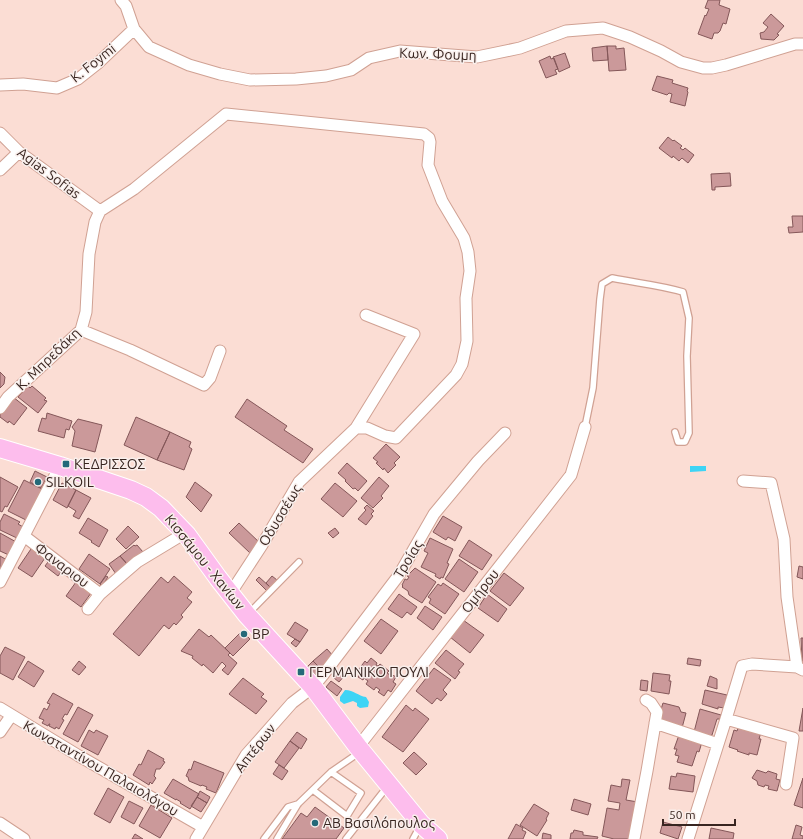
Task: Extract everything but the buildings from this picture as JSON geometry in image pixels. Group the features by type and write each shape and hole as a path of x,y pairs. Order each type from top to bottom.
{"main road":[{"name":"Κισσάμου - Χανίων","path":"0,448 131,490 146,497 161,508 185,533 230,594 313,687 389,785 417,831 438,839"}],"street":[{"name":"Κων. Φουμη","path":"121,0 126,6 134,30 149,47 162,54 189,64 214,72 250,80 296,79 326,76 351,70 368,58 400,51 477,57 520,48 566,31 603,28 630,37 681,62 703,68 726,65 795,44 803,44"},
{"name":"K. Foymi","path":"0,85 24,84 57,88 78,78 97,64 134,30"},
{"path":"100,211 134,189 226,114 424,134 429,138 428,165 442,201 464,238 468,252 470,271 466,298 467,341 465,353 462,364 456,376 396,438 385,436 367,428 356,428"},
{"name":"Agias Sofias","path":"0,133 19,152 100,211"},
{"path":"0,170 19,152"},
{"name":"Κ. Μπρεδάκη","path":"0,408 8,397 80,330 86,312 89,254 95,222 100,211"},
{"name":"Οδυσσέως","path":"230,594 262,545 299,482 356,428 414,334 366,315"},
{"path":"80,330 130,350 204,385 210,378 220,351"},
{"name":"Ομήρου","path":"360,749 571,475 585,427"},
{"name":"Τροίας","path":"313,687 324,675 399,575 434,514 478,461 505,433"},
{"path":"0,582 60,466"},
{"path":"688,839 742,666 752,664 800,668 787,597 784,539 771,483 744,481"},
{"path":"88,609 100,594 137,562 185,533"},
{"name":"Φαναριου","path":"24,536 100,594"},
{"name":"Απτέρων","path":"196,839 246,755 292,703 313,687"},
{"path":"634,839 657,712 651,703 646,700"},
{"name":"Κωνσταντίνου Παλαιολόγου","path":"0,708 11,716 203,827"},
{"path":"0,732 11,716"},
{"path":"726,719 793,738 786,784"},
{"path":"655,723 718,744"},
{"path":"0,823 24,839"}],"lane":[{"path":"585,427 593,388 602,284 612,278 644,285 662,286 683,292 689,318 687,356 689,433 685,442 678,442 674,432"},
{"path":"247,614 299,562"},
{"path":"277,839 298,804 331,772 360,749"},
{"path":"313,790 347,816 361,793 331,772"},
{"path":"346,839 389,785"},
{"path":"264,839 288,807 298,804"}],"water":[{"path":"690,466 706,466 706,471 690,472"},
{"path":"345,690 366,697 369,702 368,707 360,708 357,706 357,703 353,701 344,704 340,701 340,697"}],"place":[{"name":"ΚΕΔΡΙΣΣΟΣ","path":"66,464"},
{"name":"SILKOIL","path":"38,482"},
{"name":"BP","path":"244,634"},
{"name":"ΓΕΡΜΑΝΙΚΟ ΠΟΥΛΙ","path":"301,672"},
{"name":"ΑΒ Βασιλόπουλος","path":"315,823"}]}
